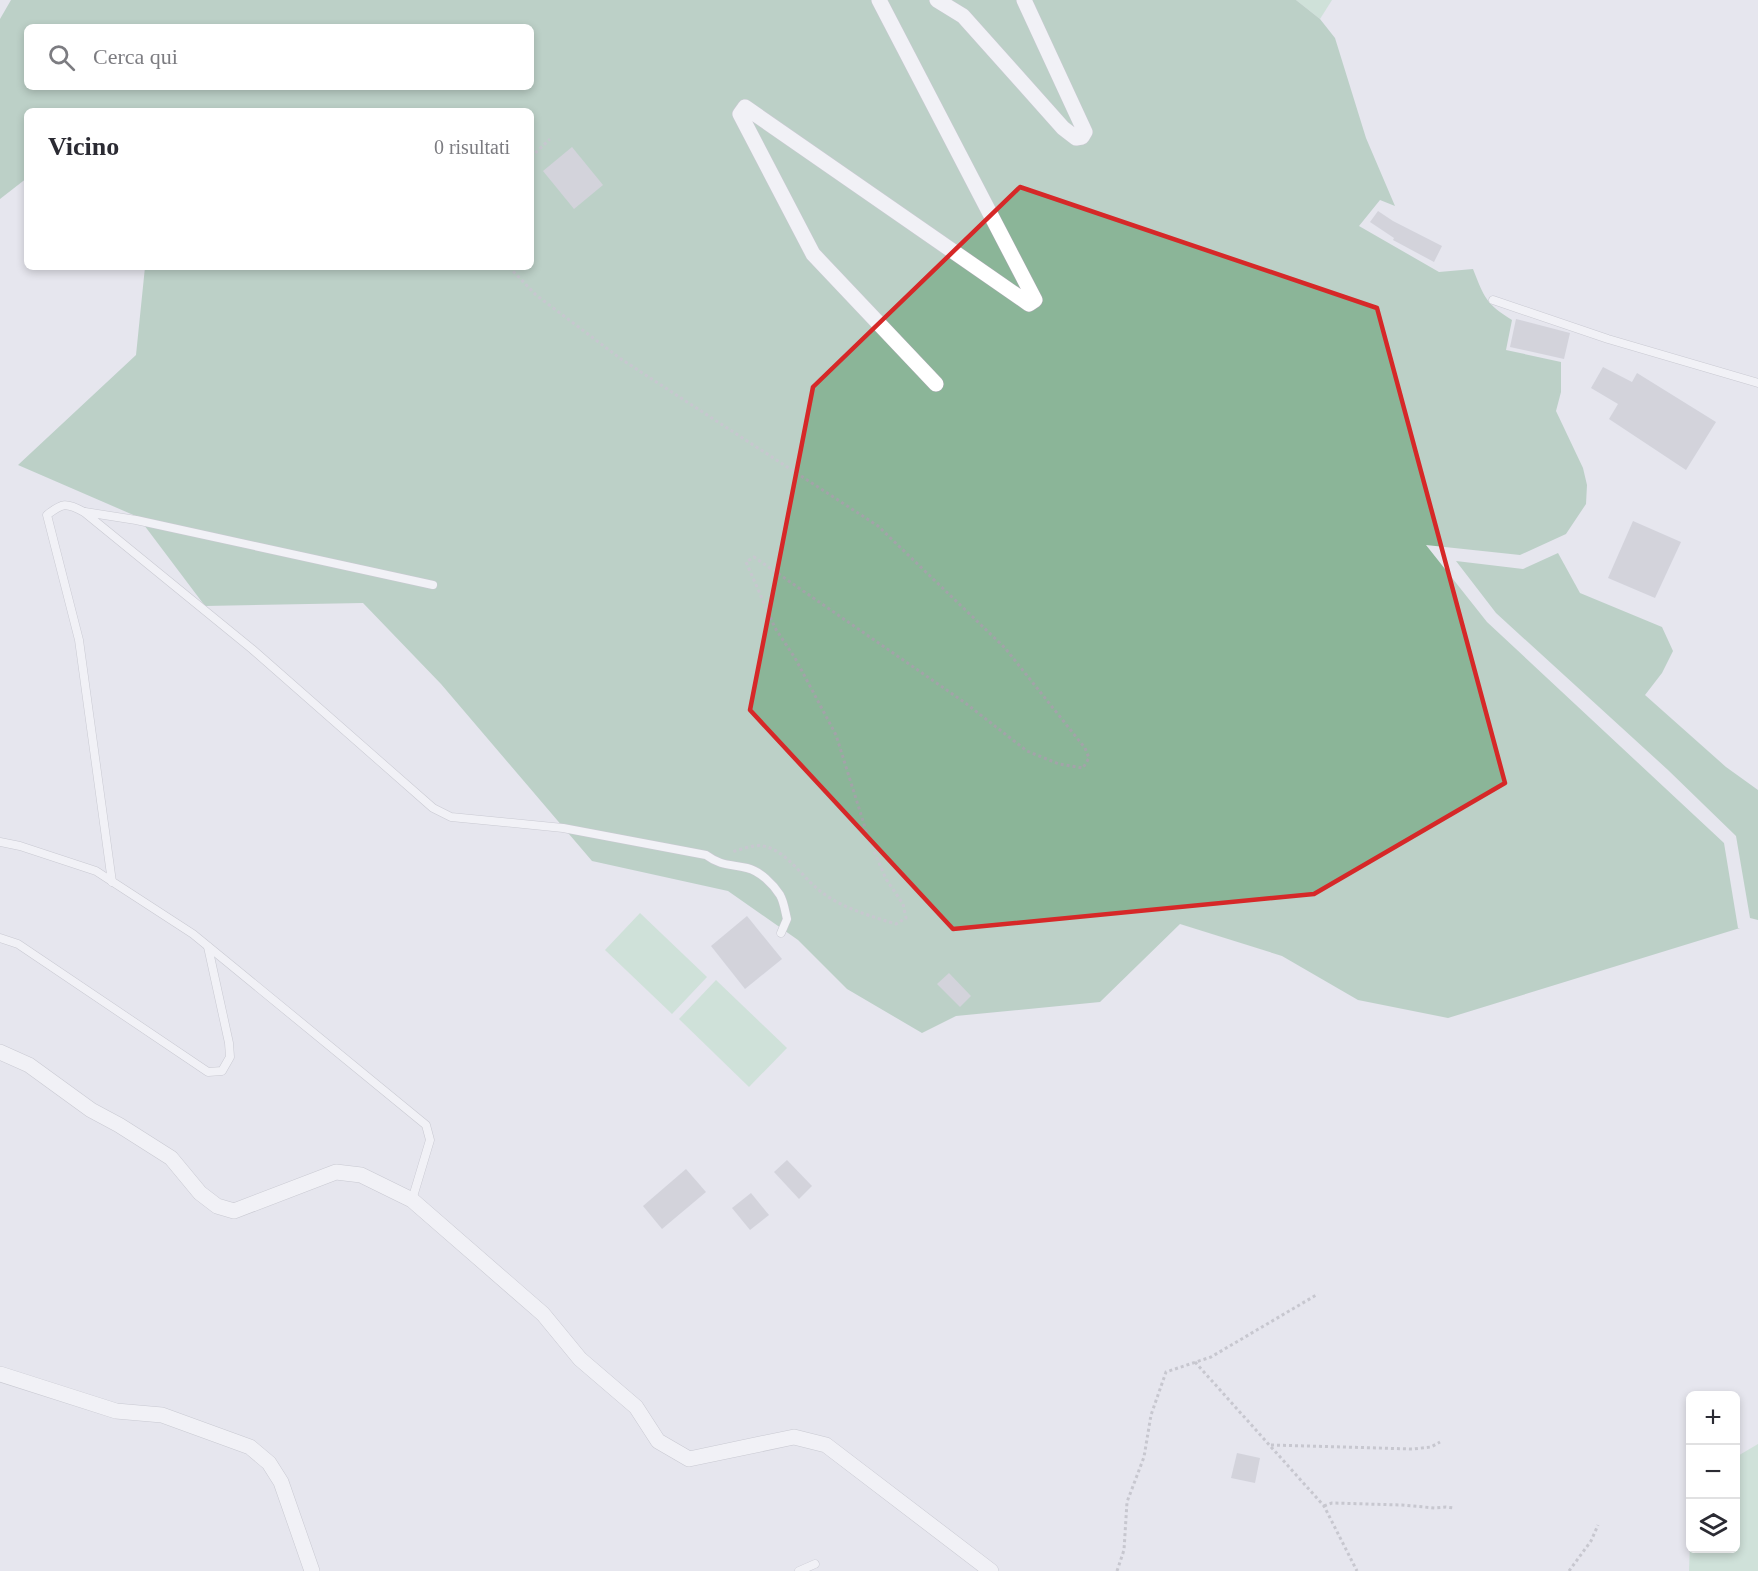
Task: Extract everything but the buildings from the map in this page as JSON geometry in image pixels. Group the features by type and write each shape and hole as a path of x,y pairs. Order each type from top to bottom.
{"street":[{"path":"879,0 1035,300 1029,304 745,107 740,114 813,254 936,384"},
{"path":"937,0 963,16 1063,128 1076,138 1082,136 1085,132 1024,0"},
{"path":"0,1052 28,1065 92,1110 171,1158 200,1193 217,1206 234,1211 336,1172 362,1175 412,1200 543,1314 580,1359 636,1407 658,1441 689,1460 794,1437 826,1445 991,1571"},
{"path":"0,1374 116,1411 162,1415 250,1447 269,1463 281,1482 312,1571"}],"lane":[{"path":"1493,300 1618,342 1758,383"},
{"path":"112,882 79,640 47,515 59,505 71,505 84,512 252,649 433,808 451,817 563,828 706,855 716,862 748,868 762,875 780,895 787,919 781,933"},
{"path":"84,512 136,520 433,585"},
{"path":"0,842 20,846 96,871 193,934 426,1125 430,1140 412,1200"},
{"path":"0,938 18,944 208,1072 222,1071 230,1057 208,947"},
{"path":"799,1571 815,1564"}],"path":[{"path":"534,154 550,139"},
{"path":"512,270 536,296 621,359 878,526 1005,648 1085,748 1089,758 1083,768 1059,764 1028,751 939,685 754,557 746,562 749,571 775,628 795,658 836,735 868,837 886,879 903,904 906,918 896,924 841,904 821,892 777,851 761,845 727,854 706,855"},
{"path":"1117,1571 1124,1550 1127,1502 1144,1456 1151,1414 1166,1372 1211,1357 1318,1294"},
{"path":"1195,1362 1324,1506 1358,1571"},
{"path":"1271,1445 1413,1449 1431,1447 1440,1442"},
{"path":"1324,1506 1332,1503 1454,1509"},
{"path":"1569,1571 1592,1541 1598,1525"}],"highlighted area":[{"path":"1020,187 1377,308 1505,783 1314,894 953,929 750,710 813,387"}],"green space":[{"path":"11,0 1296,0 1320,19 1335,38 1366,138 1395,206 1380,200 1359,226 1439,272 1473,269 1487,299 1496,309 1512,320 1506,350 1561,362 1561,392 1556,411 1583,468 1587,485 1586,504 1566,534 1520,555 1426,545 1487,622 1724,843 1738,928 1740,928 1448,1018 1358,1000 1282,956 1180,924 1100,1002 956,1016 922,1033 847,989 798,940 728,891 592,861 441,684 363,603 205,606 138,517 18,465 136,355 145,270 534,270 534,108 24,108 24,180 0,199 0,19"},
{"path":"1296,0 1332,0 1320,19"},
{"path":"1558,553 1580,593 1662,627 1673,651 1662,673 1645,695 1726,767 1758,790 1758,920 1750,918 1736,836 1668,770 1496,613 1456,561 1523,569"},
{"path":"640,913 707,977 672,1014 605,950"},
{"path":"716,980 787,1048 749,1087 679,1019"},
{"path":"1758,1444 1758,1571 1689,1571 1690,1553 1740,1553 1740,1455"}]}
